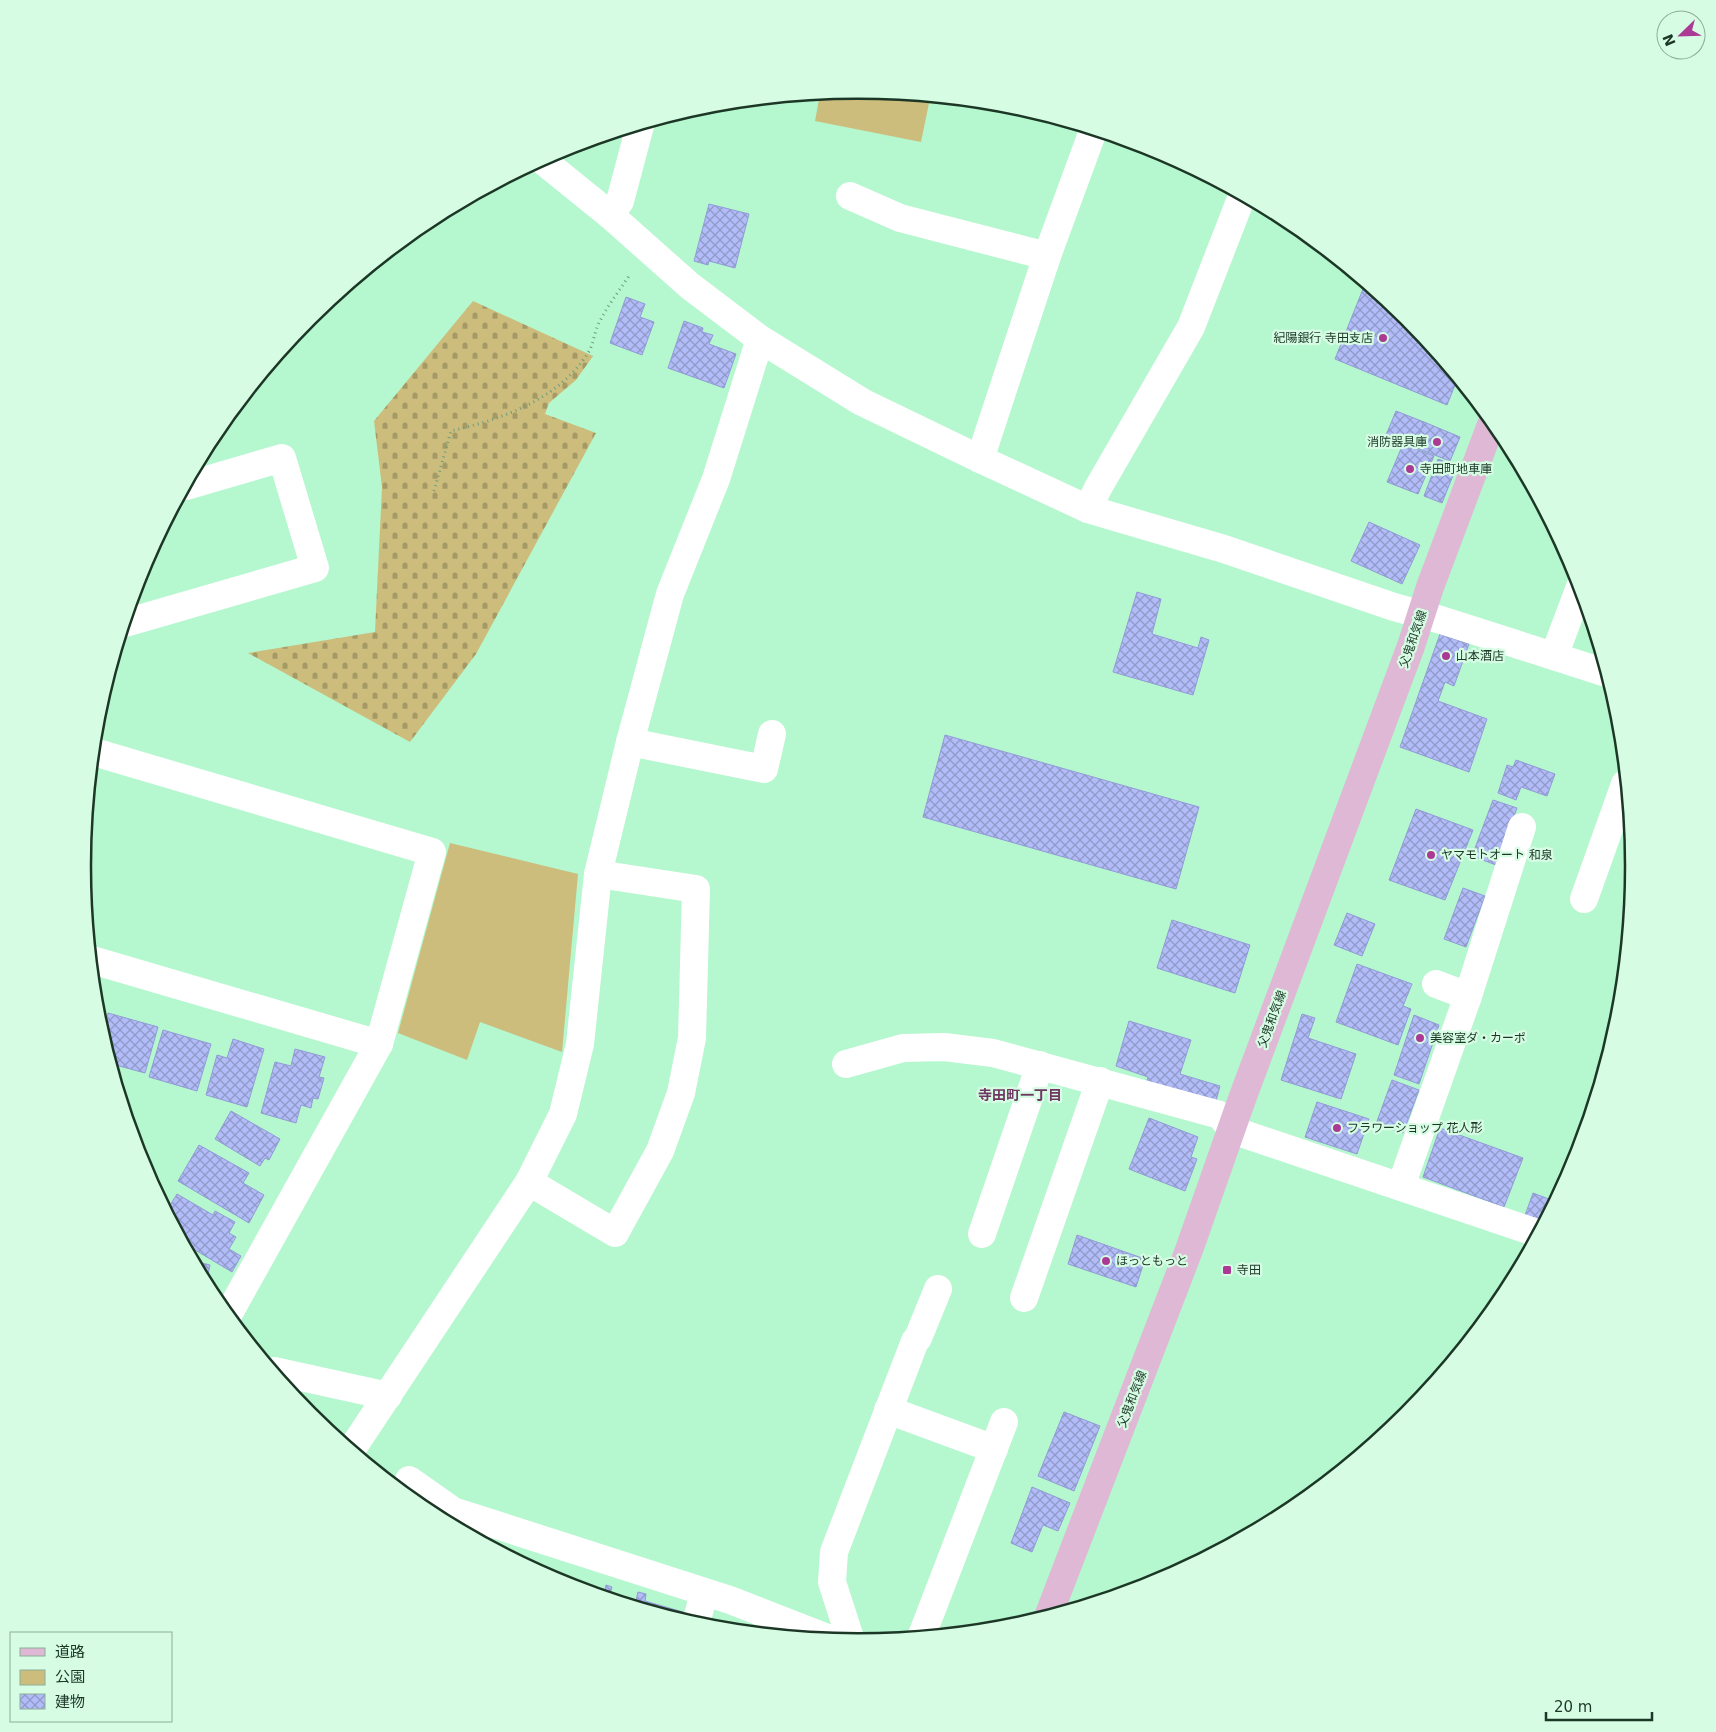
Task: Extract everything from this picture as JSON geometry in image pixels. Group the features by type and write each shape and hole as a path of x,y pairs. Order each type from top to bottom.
{"main road":[{"name":"父鬼和気線","path":"1051,1608 1189,1250 1408,656 1421,615 1489,430"}],"street":[{"path":"610,216 620,201 638,132"},
{"path":"980,459 1047,256 1091,136"},
{"path":"548,165 690,286 760,339 862,402 980,459 1088,509 1224,549 1394,607 1600,671"},
{"path":"850,196 900,218 1047,256"},
{"path":"1088,509 1098,488 1191,327 1240,201"},
{"path":"355,1445 529,1182 563,1114 580,1044 598,874 630,742 670,594 716,479 760,339"},
{"path":"132,621 315,568 282,458 194,484"},
{"path":"1554,656 1576,598"},
{"path":"630,742 764,769 772,734"},
{"path":"100,754 432,852 379,1044 232,1308"},
{"path":"1584,899 1621,795"},
{"path":"1401,1186 1468,996 1522,827"},
{"path":"529,1182 615,1232 660,1151 681,1093 692,1038 696,889 598,874"},
{"path":"98,962 379,1044"},
{"path":"1436,984 1468,996"},
{"path":"846,1064 901,1039 993,1053 1220,1115 1232,1130 1532,1231"},
{"path":"982,1234 1040,1065"},
{"path":"1024,1298 1100,1081"},
{"path":"848,1633 832,1582 834,1552 888,1410 938,1289"},
{"path":"283,1373 388,1396"},
{"path":"888,1410 994,1449"},
{"path":"924,1629 1004,1422"},
{"path":"409,1480 453,1511 488,1532 730,1600 810,1631"},
{"path":"698,1616 704,1592"}],"path":[{"path":"434,491 451,431 484,423 542,398 570,377 589,352 599,322 647,248"}],"green space":[{"path":"858,99 929,103 921,142 815,121 819,101"},
{"path":"473,301 593,356 576,380 549,403 545,414 596,433 476,654 410,742 248,653 375,632 382,487 374,421"},
{"path":"450,843 578,874 562,1052 480,1022 467,1060 398,1033"}],"building":[{"path":"709,204 749,214 735,268 709,261 708,265 694,261"},
{"name":"紀陽銀行 寺田支店","path":"1363,289 1400,324 1455,385 1447,405 1335,359"},
{"path":"626,297 645,304 640,317 654,322 642,355 610,343"},
{"path":"684,321 703,328 702,332 713,335 709,344 736,354 724,388 668,368"},
{"path":"1396,411 1424,422 1414,447 1386,435"},
{"name":"消防器具庫","path":"1424,422 1460,437 1450,461 1414,447"},
{"name":"寺田町地車庫","path":"1403,444 1434,456 1418,494 1387,482"},
{"path":"1438,459 1448,463 1454,473 1442,503 1424,496"},
{"path":"1369,522 1420,545 1402,584 1351,561"},
{"path":"1137,592 1161,599 1152,634 1198,648 1201,637 1209,640 1193,695 1113,672"},
{"path":"1440,634 1469,644 1454,686 1445,682 1438,701 1487,719 1469,772 1400,747"},
{"path":"945,735 1199,807 1176,889 923,817"},
{"path":"1516,760 1555,774 1547,796 1521,787 1516,800 1498,793 1507,765 1513,767"},
{"path":"1493,800 1517,808 1496,865 1472,856"},
{"name":"ヤマモトオート 和泉","path":"1416,809 1473,830 1445,900 1389,880"},
{"path":"1463,888 1485,896 1466,947 1444,939"},
{"path":"1347,913 1375,924 1362,956 1334,945"},
{"path":"1172,920 1250,945 1235,993 1157,968"},
{"path":"1357,964 1412,984 1403,1006 1411,1009 1398,1045 1336,1022"},
{"path":"108,1013 158,1027 145,1073 117,1065 106,1018"},
{"path":"1302,1014 1315,1018 1308,1038 1356,1054 1341,1099 1281,1080"},
{"path":"1414,1015 1439,1025 1419,1084 1394,1075"},
{"path":"1129,1021 1191,1040 1180,1074 1220,1086 1214,1108 1145,1086 1148,1077 1116,1066"},
{"path":"163,1030 211,1044 197,1091 149,1077"},
{"path":"233,1039 264,1049 247,1107 206,1095 217,1055 227,1058"},
{"path":"295,1049 325,1057 319,1077 324,1078 318,1099 313,1098 311,1108 301,1105 296,1123 261,1113 275,1062 291,1066"},
{"path":"1392,1080 1419,1090 1403,1133 1376,1124"},
{"name":"フラワーショップ 花人形","path":"1317,1102 1369,1119 1357,1154 1305,1137"},
{"path":"231,1111 280,1139 269,1160 265,1158 260,1166 215,1139"},
{"path":"1149,1118 1198,1137 1191,1157 1197,1159 1185,1191 1129,1169"},
{"path":"1440,1128 1523,1158 1504,1207 1423,1177"},
{"path":"199,1145 249,1173 243,1183 264,1195 249,1223 178,1181"},
{"path":"1533,1193 1549,1199 1537,1222 1524,1218"},
{"path":"177,1194 213,1215 215,1211 235,1222 229,1233 236,1237 229,1249 241,1256 232,1272 194,1250 170,1205"},
{"name":"ほっともっと","path":"1077,1235 1145,1259 1136,1287 1068,1264"},
{"path":"203,1263 210,1265 208,1273"},
{"path":"1064,1412 1100,1426 1074,1491 1038,1476"},
{"path":"1032,1487 1070,1503 1058,1531 1043,1525 1032,1552 1011,1543"},
{"path":"606,1585 612,1587 611,1591 605,1589"},
{"path":"638,1592 646,1594 645,1601 683,1612 660,1607 636,1600"}],"place":[{"name":"紀陽銀行 寺田支店","path":"1383,338"},
{"name":"消防器具庫","path":"1437,442"},
{"name":"寺田町地車庫","path":"1410,469"},
{"name":"山本酒店","path":"1446,656"},
{"name":"ヤマモトオート 和泉","path":"1431,855"},
{"name":"美容室ダ・カーポ","path":"1420,1038"},
{"name":"フラワーショップ 花人形","path":"1337,1128"},
{"name":"ほっともっと","path":"1106,1261"},
{"name":"寺田","path":"1227,1270"}],"district":[{"name":"寺田町一丁目","path":"1020,1095"}]}
